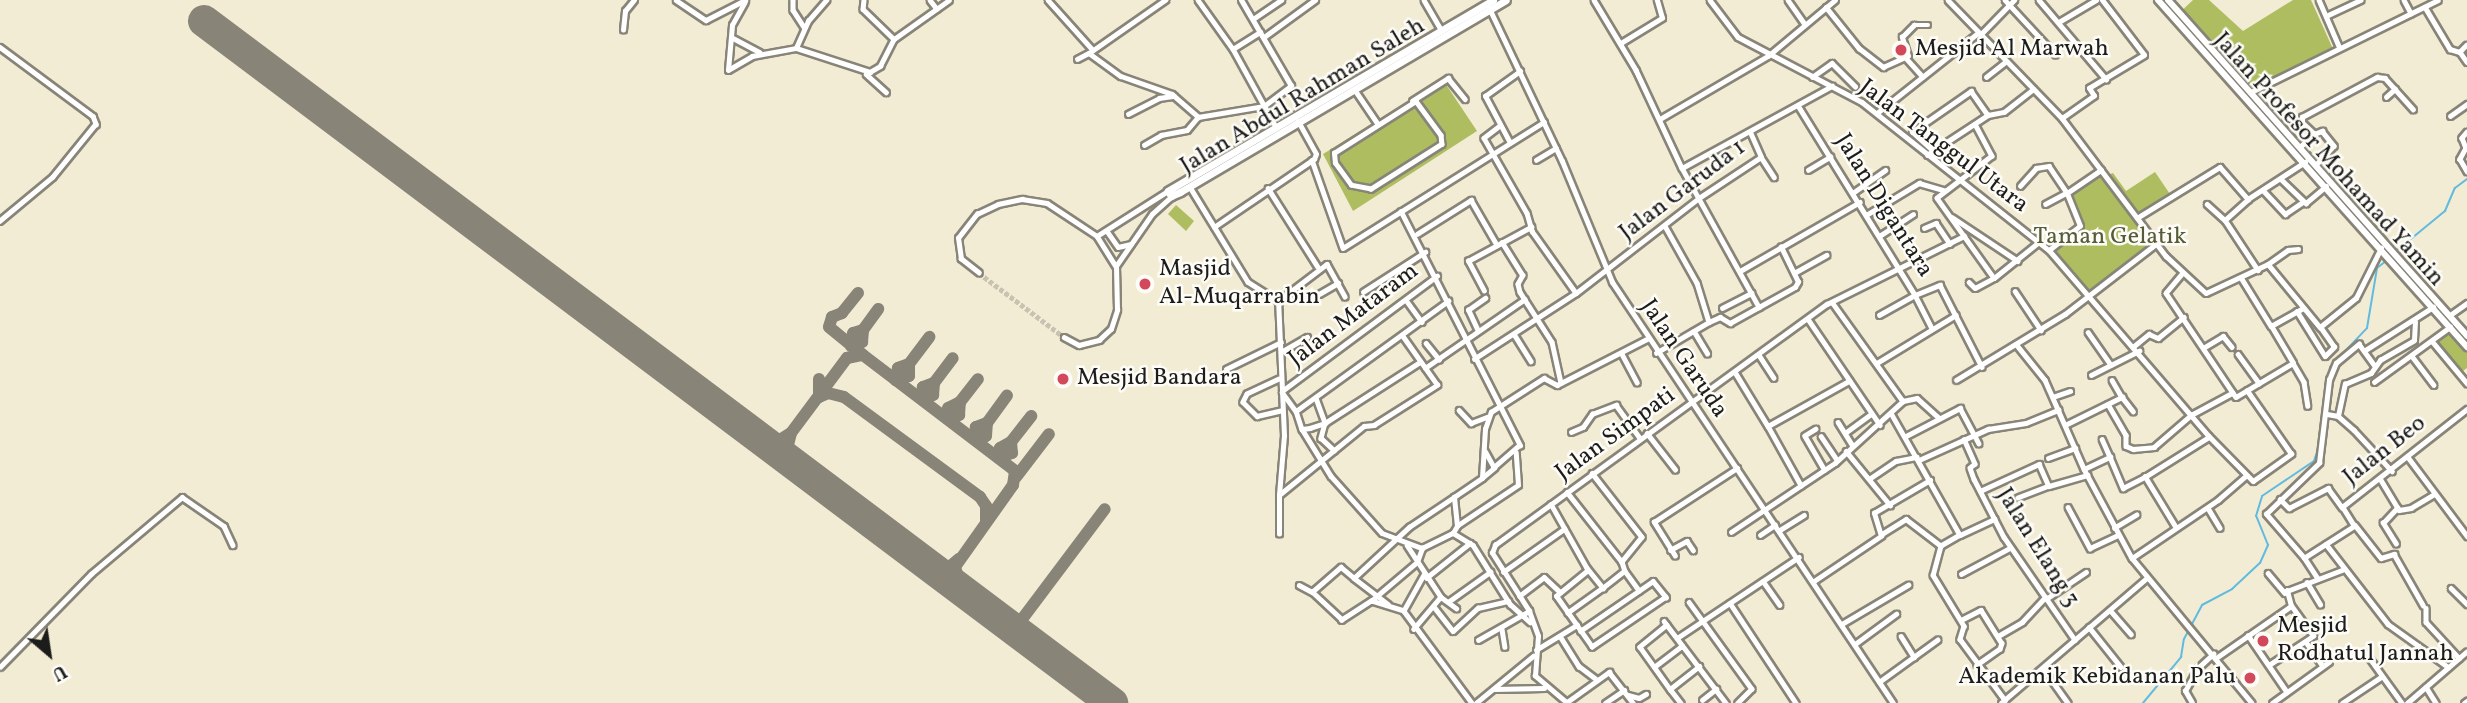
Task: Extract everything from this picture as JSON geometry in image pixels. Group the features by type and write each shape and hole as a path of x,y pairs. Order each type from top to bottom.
{"highway":[{"name":"Jalan Abdul Rahman Saleh","path":"1170,194 1354,88 1441,30 1490,4 1506,0"},
{"name":"Jalan Abdul Rahman Saleh","path":"1170,194 1189,186 1276,127 1490,4"}],"main road":[{"name":"Jalan Profesor Mohamad Yamin","path":"2158,0 2326,186 2396,258 2467,347"},
{"name":"Jalan Profesor Mohamad Yamin","path":"2168,0 2317,164 2385,247"},
{"name":"Jalan Profesor Mohamad Yamin","path":"2433,303 2450,315 2467,336"}],"street":[{"path":"623,30 625,11 634,0"},
{"path":"676,0 706,20 746,0"},
{"path":"746,0 732,25 728,70 761,53 796,48 866,73 886,92"},
{"path":"793,0 793,10 804,27"},
{"path":"796,48 804,27 826,0"},
{"path":"864,0 863,9 894,39"},
{"path":"930,0 937,9"},
{"path":"866,73 880,66 894,39 949,0"},
{"path":"1048,0 1091,52 1121,76 1174,96 1198,117"},
{"path":"1077,58 1091,52 1165,0"},
{"path":"1198,0 1233,49 1276,127"},
{"path":"1253,19 1282,0"},
{"path":"1233,49 1315,0"},
{"path":"1423,0 1441,30"},
{"path":"1594,0 1621,43 1682,168 1759,307"},
{"path":"1621,43 1664,16 1657,0"},
{"name":"Jalan Tanggul Utara","path":"1710,0 1738,37 1766,57 1812,77 1877,114 1893,130 2037,244 2049,250 2087,298 2139,351 2207,438 2244,477"},
{"path":"1788,0 1805,24"},
{"path":"1660,119 1766,57 1835,0"},
{"path":"1948,0 2004,63 2062,118 2156,244 2183,273 2210,294 2258,270 2288,250 2298,249"},
{"path":"2005,0 2055,54"},
{"path":"1877,114 1979,34 2014,0"},
{"path":"2039,0 2106,79"},
{"path":"2059,22 2096,0"},
{"path":"2062,118 2094,96 2089,88 2144,55 2102,0"},
{"path":"2319,0 2339,46"},
{"path":"2326,16 2361,0"},
{"path":"2404,0 2411,13"},
{"path":"2251,92 2339,46 2438,0"},
{"path":"1144,145 1161,135 1187,130 1198,117 1264,106 1291,86 1243,1"},
{"name":"Jalan Garuda","path":"1490,4 1556,148 1607,272 1656,353 1799,557 1893,703"},
{"path":"1826,7 1880,66 1906,58 1909,52 1903,35 1915,24 1923,29 1928,25"},
{"path":"2425,7 2450,49 2460,52 2467,62"},
{"path":"733,37 761,53"},
{"path":"2460,52 2467,45"},
{"path":"0,47 93,116 96,124 48,183 0,221"},
{"path":"1906,58 1923,77"},
{"path":"1812,77 1832,63 1855,86"},
{"path":"1986,77 2004,63"},
{"path":"1510,143 1485,96 1521,71"},
{"path":"2314,134 2301,119 2380,76 2413,109"},
{"path":"1410,102 1420,104 1441,135 1442,145 1383,183 1358,188 1343,177 1335,153 1410,102 1448,78 1465,99"},
{"path":"1354,88 1378,124"},
{"path":"1682,168 1830,88"},
{"path":"1927,155 1988,115 2004,112 2033,89"},
{"path":"2386,97 2395,89"},
{"path":"1933,151 1912,132 1970,91 1988,115"},
{"path":"1158,98 1160,92"},
{"path":"1128,114 1158,98 1174,96"},
{"path":"2451,116 2467,104"},
{"name":"Jalan Digantara","path":"1799,107 1881,235 1915,295 1938,284 1982,367"},
{"path":"1214,227 1312,160 1316,154 1298,121"},
{"path":"1312,160 1343,248 1544,122"},
{"path":"1975,124 1993,153 1937,198 1994,278"},
{"path":"1500,126 1484,137 1531,227 1576,293"},
{"path":"2301,146 2314,134 2322,131 2334,146 2317,164"},
{"name":"Jalan Garuda 1","path":"1474,359 1607,272 1699,198 1761,157 1750,132"},
{"path":"2467,132 2462,138 2466,150 2460,159 2467,172"},
{"path":"1536,160 1556,148"},
{"path":"1761,157 1774,177"},
{"path":"1808,170 1830,157"},
{"path":"2225,220 2248,199 2305,162"},
{"path":"2020,186 2036,168 2045,164 2067,193 2080,226 2049,250"},
{"path":"2137,218 2220,167 2248,199"},
{"path":"1854,192 1885,170"},
{"path":"2046,204 2101,170"},
{"path":"2280,179 2303,202"},
{"path":"1868,214 1919,183 1945,190"},
{"path":"1189,186 1248,282 1278,301 1318,268 1329,265 1345,296"},
{"path":"2263,190 2285,214 2326,186"},
{"path":"1268,188 1318,268"},
{"name":"Jalan Abdul Rahman Saleh","path":"1097,236 1170,194"},
{"name":"Jalan Abdul Rahman Saleh","path":"1116,266 1170,194"},
{"path":"979,273 961,259 958,238 978,214 998,204 1022,199 1047,203 1097,236 1116,266 1117,310 1111,329 1100,341 1079,345 1064,337"},
{"path":"1416,234 1471,200 1523,275 1518,286 1552,342 1561,383"},
{"path":"1740,271 1860,202"},
{"path":"2207,204 2225,220 2258,270"},
{"path":"1354,579 1396,539 1516,453 1520,445 1474,359 1425,251 1401,211"},
{"path":"1881,235 1913,214"},
{"path":"1951,217 1964,221 2018,261"},
{"path":"1924,228 1936,223 1950,244"},
{"path":"1665,226 1701,293 1709,322"},
{"path":"1484,290 1468,261 1531,227"},
{"path":"1107,231 1118,247 1132,243"},
{"name":"Jalan Simpati","path":"1538,636 1531,623 1529,611 1503,572 1492,548 1640,438 1832,302 1964,236"},
{"path":"1969,282 1975,288 1994,278 2037,244"},
{"path":"1956,380 2041,330 2156,244"},
{"path":"1656,353 1709,322 1720,317 1730,323 1797,286 1794,273 1781,247"},
{"path":"2320,327 2356,298 2385,247"},
{"path":"1363,292 1425,251"},
{"path":"1794,273 1826,255"},
{"path":"2268,264 2300,309 2325,356 2333,347 2320,327 2300,309"},
{"path":"2183,273 2165,290 2236,397 2293,363"},
{"name":"Jalan Mataram","path":"1278,301 1282,341 1279,380 1282,391 1437,276"},
{"path":"2242,279 2304,382 2308,406"},
{"path":"1319,294 1338,283"},
{"path":"2015,291 2041,330"},
{"path":"1722,309 1751,293"},
{"path":"1879,315 1915,295 1932,328"},
{"path":"1477,329 1468,310 1485,298"},
{"path":"1425,368 1465,337 1525,299"},
{"path":"1406,300 1422,322"},
{"path":"1296,411 1403,337 1448,301"},
{"path":"1832,302 1903,401"},
{"path":"2364,351 2414,322 2433,303"},
{"path":"2450,315 2467,303"},
{"path":"2271,326 2300,309"},
{"path":"1877,363 1956,315"},
{"path":"2134,346 2149,334 2158,338 2184,317"},
{"path":"1808,319 1880,425"},
{"path":"2338,416 2342,388 2371,373 2374,365 2414,340 2414,322"},
{"path":"2374,382 2451,327"},
{"path":"1694,331 1707,353"},
{"path":"2088,332 2111,365"},
{"path":"1514,334 1531,361"},
{"path":"2205,347 2223,336 2232,347"},
{"path":"1281,352 1307,337"},
{"path":"1279,495 1364,426 1436,386 1403,337"},
{"path":"1459,410 1471,423 1488,417 1499,406 1545,378 1561,383 1647,339"},
{"path":"1226,369 1282,341"},
{"path":"2432,341 2467,383"},
{"path":"1426,343 1439,359"},
{"path":"2016,344 2053,397 2084,469 2132,558 2252,703"},
{"path":"2317,578 2304,558 2266,514 2319,463 2333,368 2357,344 2374,365"},
{"path":"2091,375 2139,351"},
{"path":"1622,354 1637,382"},
{"path":"2238,354 2259,383"},
{"path":"1759,355 1774,378"},
{"path":"2412,356 2434,385"},
{"path":"1301,429 1325,423 1420,362"},
{"path":"1735,372 1801,485"},
{"path":"1279,380 1252,390 1243,402 1257,416 1282,410"},
{"path":"2112,380 2133,411"},
{"path":"1768,426 1849,381"},
{"path":"1279,534 1282,391"},
{"path":"1282,391 1296,411 1301,429 1323,461 1377,528 1407,545 1422,548 1453,533 1457,526 1518,485 1516,453"},
{"path":"2053,397 2070,391"},
{"path":"2132,558 2208,508 2244,477 2256,480 2291,454 2247,391"},
{"path":"2108,404 2126,435 2126,446 2133,449 2154,447 2191,415 2232,393"},
{"path":"2065,425 2122,397"},
{"path":"1316,398 1325,423 1320,432 1323,461"},
{"path":"1731,532 1825,470 1880,425 1903,401 1912,398 1939,418"},
{"path":"1571,432 1583,427 1592,414 1616,405 1640,438"},
{"path":"1906,436 1962,408 1979,443"},
{"name":"Jalan Beo","path":"2304,558 2355,525 2342,507 2381,480 2467,409"},
{"path":"1869,479 1896,461 1918,458 1975,434 2059,410"},
{"path":"1891,413 1959,535"},
{"path":"1845,433 1871,414"},
{"path":"2326,415 2338,416 2392,471"},
{"path":"1482,478 1488,417"},
{"path":"1838,422 1853,446"},
{"path":"1816,429 1806,437 1825,470"},
{"path":"1647,433 1675,469"},
{"path":"1821,436 1837,460"},
{"path":"2102,439 2123,488 2207,438"},
{"name":"Jalan Elang 3","path":"1964,439 1975,464 1970,468 1972,474 2010,548 2075,640"},
{"path":"1323,442 1335,451"},
{"path":"2048,458 2075,448"},
{"path":"1483,450 1494,468"},
{"path":"1846,451 1889,505"},
{"path":"2084,469 2110,457"},
{"path":"2408,457 2467,536"},
{"path":"1980,491 2039,464 2049,486"},
{"path":"1675,556 1654,522 1737,468"},
{"path":"1592,473 1640,534 1641,541 1622,562"},
{"path":"2018,498 2087,475"},
{"path":"2145,477 2176,528"},
{"path":"1882,534 1873,516 1930,480"},
{"path":"2381,480 2397,508"},
{"path":"2280,499 2290,508 2328,488 2342,507"},
{"path":"1567,492 1622,562 1625,571 1639,590"},
{"path":"2396,544 2383,523 2397,508 2411,508 2434,494"},
{"path":"0,667 91,574 182,497 224,526 233,545"},
{"path":"1454,497 1457,526"},
{"path":"1551,504 1588,570 1603,588"},
{"path":"2068,507 2090,548 2118,535"},
{"path":"2208,508 2220,528"},
{"path":"1760,536 1804,515"},
{"path":"2114,528 2136,515"},
{"path":"1814,581 1906,519 1941,546"},
{"path":"1994,519 1941,546 1933,575 1965,629 1959,638 2003,701 2147,578"},
{"path":"2355,525 2381,558 2394,554 2424,607 2427,622 2459,658"},
{"path":"1503,572 1564,529"},
{"path":"1453,533 1470,543 1520,617 1531,623"},
{"path":"1670,550 1688,541 1693,550"},
{"path":"1404,611 1413,602 1425,576 1470,543"},
{"path":"2326,544 2343,570 2388,624 2448,667"},
{"path":"1407,545 1441,597 1456,608"},
{"path":"1299,585 1312,592 1342,620 1371,601 1417,562 1422,548"},
{"path":"1961,574 2010,548"},
{"path":"1677,638 1799,557"},
{"path":"1312,592 1341,567 1389,604 1404,611 1414,629 1474,703 1546,644 1578,628 1655,580 1666,597 1593,647 1578,628 1556,596 1588,570"},
{"path":"2285,593 2317,578 2343,570"},
{"path":"1568,613 1625,571"},
{"path":"1448,602 1490,572"},
{"path":"1997,636 2022,622 2046,598 2086,572"},
{"path":"2268,573 2313,635 2269,665"},
{"path":"1519,596 1544,578 1559,591"},
{"path":"1763,581 1780,605"},
{"path":"2307,582 2320,604"},
{"path":"1842,624 1908,584"},
{"path":"2451,588 2467,604"},
{"path":"1414,629 1435,608 1441,597"},
{"path":"1371,601 1389,604"},
{"path":"1435,608 1453,631 1478,608 1508,601"},
{"path":"1689,602 1752,689 1738,703"},
{"path":"1730,603 1796,703"},
{"path":"2192,703 2185,691 2198,668 2291,606"},
{"path":"1961,620 1981,610 1997,636 2001,648 1977,665"},
{"path":"2110,610 2131,634"},
{"path":"1478,640 1529,611"},
{"path":"1855,644 1896,614"},
{"path":"1681,703 1640,647 1666,623 1726,703"},
{"path":"1502,628 1505,647"},
{"path":"2089,628 2121,667"},
{"path":"2248,635 2287,692"},
{"path":"1538,636 1546,644"},
{"path":"1538,636 1535,676 1545,688 1567,703 1610,672 1633,703"},
{"path":"1560,636 1579,666 1596,680"},
{"path":"1901,636 1914,657"},
{"path":"1880,682 1937,640"},
{"path":"2306,642 2323,666"},
{"path":"1654,667 1682,646"},
{"path":"2366,653 2381,677 2406,703 2467,651"},
{"path":"2272,703 2329,662"},
{"path":"1670,689 1699,666"},
{"path":"2043,668 2068,703"},
{"path":"2342,703 2381,677"},
{"path":"2426,687 2436,703"},
{"path":"1492,690 1526,692 1545,688"},
{"path":"1702,700 1716,689"},
{"path":"1625,692 1639,698 1646,694"},
{"path":"1605,703 1625,692"}],"green space":[{"path":"2193,0 2209,0 2243,31 2293,0 2311,0 2333,49 2243,94 2174,18"},
{"path":"1443,80 1477,131 1353,211 1323,154"},
{"name":"Taman Gelatik","path":"2101,171 2105,176 2113,173 2126,191 2155,172 2172,197 2137,218 2157,244 2090,295 2050,250 2081,224 2069,195"},
{"path":"1176,205 1194,221 1186,231 1168,214"},
{"path":"2458,325 2467,336 2467,368 2460,373 2433,340 2448,327"}],"waterway":[{"path":"2395,252 2445,211 2455,188 2467,179"},
{"path":"2329,375 2330,367 2367,328 2377,268 2386,261"},
{"path":"2143,703 2181,657 2184,639 2202,605 2232,589 2260,563 2268,545 2256,516 2262,496 2314,461 2319,446"}],"taxiway":[{"path":"858,293 842,313 832,317 829,327 863,355"},
{"path":"863,330 853,333 851,346 862,342 863,330 878,309"},
{"path":"909,364 909,376 896,380 898,368 909,364 929,337"},
{"path":"792,463 787,449 791,433 847,358 863,355 1015,471 1013,485 955,567 962,590"},
{"path":"934,383 923,387 922,399 933,395 934,383 953,358"},
{"path":"819,379 819,397 828,393 844,397 980,497 986,506 986,520"},
{"path":"960,402 948,408 948,419 959,415 960,402 978,379"},
{"path":"987,423 976,427 975,439 986,436 987,423 1007,395"},
{"path":"1011,442 1012,453 999,458 1000,448 1011,442 1031,416"},
{"path":"764,442 778,441 791,433"},
{"path":"1016,477 1049,434"},
{"path":"1014,630 1105,509"},
{"path":"934,569 947,569 959,559"}],"runway":[{"path":"204,21 1112,703"}],"tunnel":[{"path":"979,273 1064,337"}],"place":[{"name":"Mesjid Al Marwah","path":"1901,50"},
{"name":"Masjid Al-Muqarrabin","path":"1145,284"},
{"name":"Mesjid Bandara","path":"1063,379"},
{"name":"Mesjid Rodhatul Jannah","path":"2263,641"},
{"name":"Akademik Kebidanan Palu","path":"2250,678"}]}
